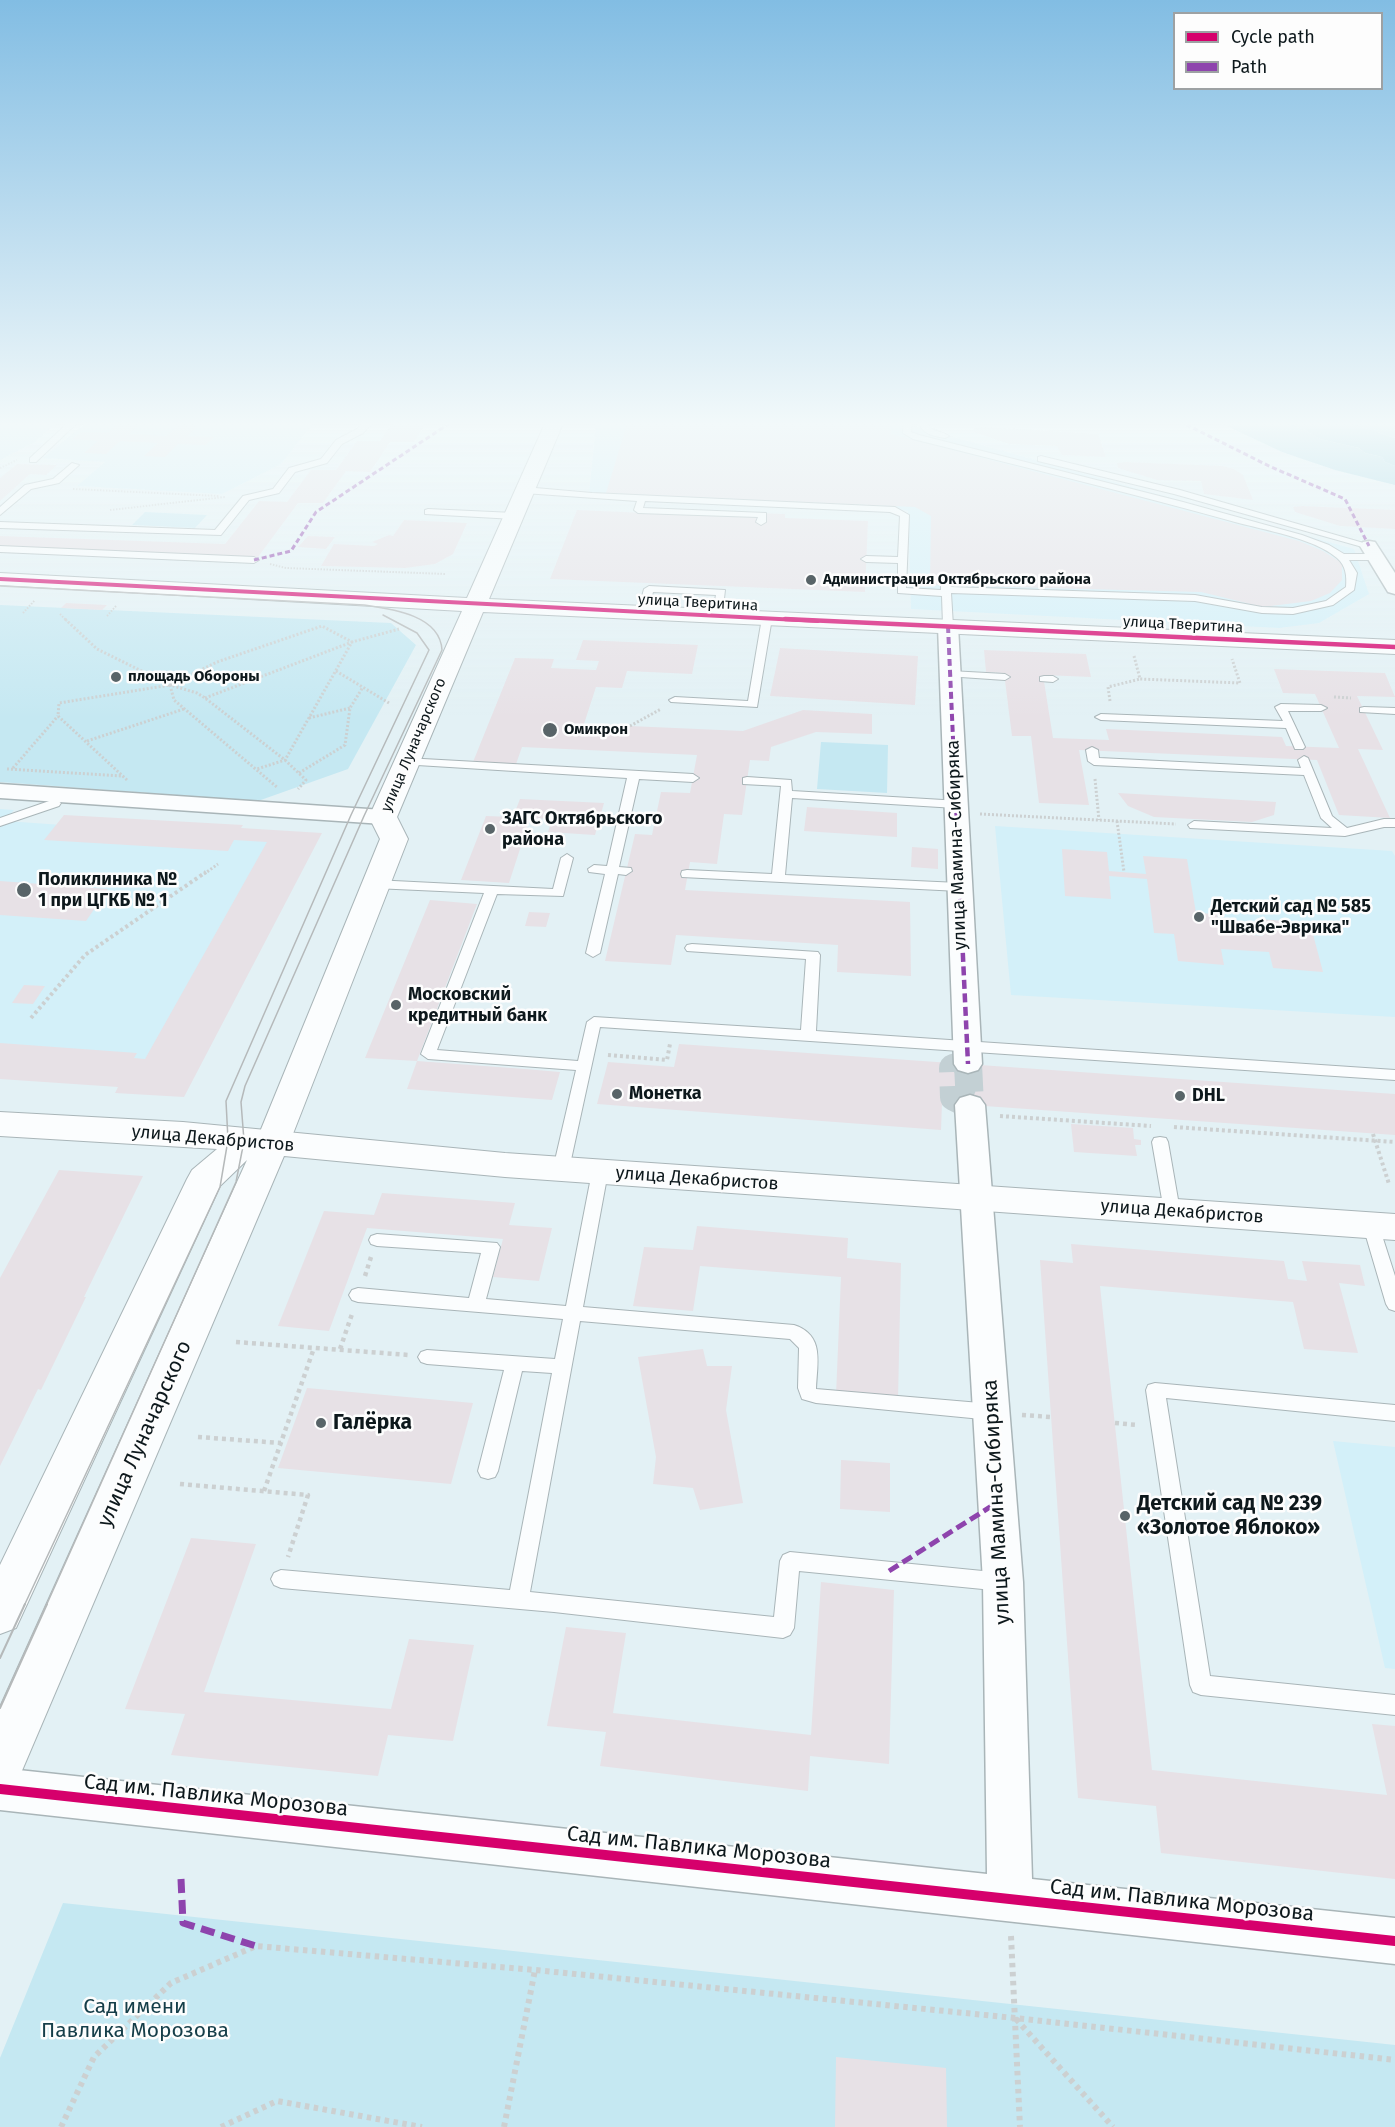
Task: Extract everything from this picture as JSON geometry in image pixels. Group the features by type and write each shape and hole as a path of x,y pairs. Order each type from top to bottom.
{"street":[{"name":"улица Луначарского","path":"0,1763 258,1142 288,1105 394,839 382,817 512,520"},
{"path":"1372,552 1395,588"},
{"name":"улица Тверитина","path":"0,579 477,605 1395,647"},
{"name":"улица Мамина-Сибиряка","path":"948,627 967,1054"},
{"path":"3,784 148,801 382,817"},
{"name":"улица Мамина-Сибиряка","path":"983,1110 977,1198 1003,1582 1010,1899"},
{"name":"улица Декабристов","path":"0,1124 183,1134 600,1172 1383,1226"},
{"name":"улица Луначарского","path":"0,1613 205,1179 258,1142"},
{"name":"Сад им. Павлика Морозова","path":"0,1789 1395,1941"}],"lane":[{"path":"0,525 218,533 228,520"},
{"path":"904,520 901,591 946,589 1195,598 1262,610 1293,611 1329,603 1351,588 1352,573 1342,557 1326,547 1239,520"},
{"path":"1269,520 1372,552"},
{"path":"0,549 254,560"},
{"path":"1342,557 1372,552"},
{"path":"866,559 903,560"},
{"path":"946,589 948,627"},
{"path":"675,700 753,705 767,618"},
{"path":"950,674 1005,677"},
{"path":"1299,747 1281,707 1321,708"},
{"path":"1364,710 1395,711"},
{"path":"1101,717 1290,725"},
{"path":"1091,745 1306,766 1327,818 1345,832"},
{"path":"405,762 693,778"},
{"path":"593,953 634,775"},
{"path":"747,781 787,783 778,879"},
{"path":"786,794 956,804"},
{"path":"0,822 55,803"},
{"path":"1194,825 1345,832 1384,823 1395,823"},
{"path":"375,884 558,893 567,858"},
{"path":"594,869 626,871"},
{"path":"687,874 959,887"},
{"path":"492,889 428,1054 584,1066"},
{"path":"692,948 813,955 808,1035"},
{"path":"561,1169 594,1022 808,1035 967,1054 1395,1075"},
{"path":"1160,1142 1172,1212"},
{"path":"518,1600 600,1172"},
{"path":"1383,1226 1395,1304"},
{"path":"377,1239 491,1247 476,1305"},
{"path":"358,1295 794,1332 805,1337 809,1344 807,1388 809,1394 992,1412"},
{"path":"428,1357 563,1367"},
{"path":"488,1471 515,1363"},
{"path":"1395,1413 1155,1390 1201,1685 1395,1705"},
{"path":"281,1580 518,1600 783,1628 790,1561 1003,1582"}],"path":[{"path":"254,560 286,568 446,574"},
{"path":"60,614 97,649 170,685 197,693 205,698 299,773 306,780 298,789"},
{"path":"3,784 58,716 59,703 170,685 217,662 322,626 352,642"},
{"path":"205,698 352,642 399,629"},
{"path":"257,769 285,760 352,642"},
{"path":"1132,646 1140,679"},
{"path":"1110,703 1108,687 1140,679 1240,683 1229,650"},
{"path":"336,671 389,703"},
{"path":"170,685 174,700 278,788 298,789"},
{"path":"299,773 345,745 350,708 363,687"},
{"path":"630,726 675,700"},
{"path":"309,718 350,708"},
{"path":"86,742 184,709"},
{"path":"58,716 148,801"},
{"path":"1091,745 1099,820"},
{"path":"298,789 303,796"},
{"path":"979,825 978,814 1194,825"},
{"path":"1117,821 1124,872"},
{"path":"31,1018 86,955 218,864"},
{"path":"983,1110 1395,1142"},
{"path":"1373,1134 1389,1184"},
{"path":"236,1342 428,1357"},
{"path":"264,1491 314,1348"},
{"path":"198,1437 281,1443"},
{"path":"180,1484 308,1495 281,1580"},
{"path":"1010,1899 1020,2127"},
{"path":"61,2127 94,2057 171,1983 256,1946 535,1970 1015,2018 1395,2060"},
{"path":"504,2127 535,1970"},
{"path":"1015,2018 1113,2127"},
{"path":"221,2127 277,2101 422,2127"}],"shaded area":[{"path":"908,520 1251,520 1354,549 1369,594 1319,623 1279,628 911,609"},
{"path":"0,809 14,810 5,821 293,841 157,1085 0,1074"},
{"name":"Детский сад № 585 \"Швабе-Эврика\"","path":"995,826 1392,851 1395,856 1395,1017 1011,995"},
{"path":"1333,1441 1395,1447 1395,1669 1385,1668"}],"green space":[{"path":"137,520 202,520 195,528 132,525"},
{"path":"0,605 391,623 416,645 348,769 258,801 0,782"},
{"path":"821,742 888,745 887,793 817,789"},
{"name":"Сад имени Павлика Морозова","path":"63,1903 1395,2045 1395,2127 0,2127 0,2058"}],"building":[{"path":"244,520 285,520 258,557 0,547 0,536 225,544"},
{"path":"404,520 467,523 453,554 435,564 405,568 321,566 334,544 374,546 378,544 372,542 389,535 393,536"},
{"path":"573,520 868,521 865,592 550,579"},
{"path":"931,520 1220,520 1299,541 1323,551 1342,563 1342,580 1330,593 1311,601 1263,607 1201,592 930,585"},
{"path":"1322,520 1395,520 1395,529 1340,526"},
{"path":"308,536 335,537 326,549 298,547"},
{"path":"66,603 107,605 102,610 61,608"},
{"path":"583,640 698,645 692,674 627,671 622,688 596,687 584,724 743,731 803,710 872,714 872,734 816,732 771,747 769,761 750,760 742,815 724,814 717,864 690,862 685,890 910,902 911,976 837,972 838,945 676,935 671,965 605,961 635,834 652,835 661,792 690,793 697,755 522,747 516,764 473,762 515,658 554,659 551,668 596,670 599,661 576,660"},
{"path":"780,648 918,656 915,705 770,696"},
{"path":"984,650 1086,654 1091,677 1043,675 1053,738 1109,740 1106,729 1282,737 1286,746 1339,748 1315,694 1283,693 1274,669 1385,673 1395,697 1357,696 1383,750 1358,749 1390,818 1339,815 1317,760 1079,750 1089,805 1039,803 1031,736 1012,736 1004,673 986,672"},
{"path":"1118,793 1276,802 1274,815 1252,822 1154,817 1128,806"},
{"path":"520,799 604,803 595,835 548,832 552,819 530,818 509,883 461,880 486,816 513,817"},
{"path":"807,807 897,813 897,837 804,831"},
{"path":"64,815 243,825 241,828 322,833 184,1097 115,1093 118,1087 0,1079 0,1043 137,1053 134,1058 145,1059 267,842 234,840 228,851 44,840"},
{"path":"912,847 938,849 938,869 911,867"},
{"path":"1062,849 1107,852 1109,871 1146,874 1143,856 1187,859 1196,913 1217,914 1221,932 1263,936 1259,919 1310,923 1323,972 1273,968 1269,952 1221,949 1224,965 1178,961 1174,934 1154,933 1147,879 1109,876 1111,899 1065,896"},
{"path":"0,881 108,889 86,921 0,915"},
{"path":"430,900 477,904 417,1061 365,1058"},
{"path":"529,912 550,913 546,927 525,926"},
{"path":"24,985 45,986 33,1004 12,1003"},
{"path":"679,1044 1395,1094 1395,1135 942,1103 941,1130 597,1104 608,1062 674,1067"},
{"path":"417,1061 560,1072 552,1100 407,1089"},
{"path":"1071,1124 1133,1128 1134,1139 1141,1140 1141,1145 1135,1145 1137,1156 1074,1152"},
{"path":"59,1170 143,1176 41,1390 38,1389 0,1466 0,1278"},
{"path":"382,1193 515,1203 509,1225 552,1228 539,1281 493,1277 503,1239 367,1228 329,1331 278,1326 324,1211 374,1215"},
{"path":"697,1226 848,1238 847,1258 901,1263 898,1400 836,1395 841,1277 700,1266 693,1311 633,1306 644,1247 693,1250"},
{"path":"1071,1244 1284,1261 1288,1279 1307,1281 1302,1261 1360,1265 1365,1286 1339,1283 1358,1353 1304,1349 1293,1302 1100,1286 1152,1770 1387,1795 1372,1724 1395,1726 1395,1879 1161,1853 1156,1806 1078,1798 1040,1260 1073,1263"},
{"path":"703,1349 707,1366 732,1366 726,1410 743,1503 700,1510 693,1488 653,1484 656,1457 638,1357"},
{"path":"307,1388 473,1403 451,1484 278,1468"},
{"path":"841,1460 890,1463 890,1512 840,1509"},
{"path":"191,1538 256,1544 204,1692 391,1709 409,1639 474,1645 453,1741 388,1735 378,1776 171,1755 185,1714 125,1709"},
{"path":"821,1582 894,1590 889,1764 810,1756 808,1791 600,1766 606,1732 547,1726 566,1627 626,1633 613,1713 811,1735"},
{"path":"836,2057 946,2068 947,2127 835,2127"}],"tunnel":[{"path":"968,1064 970,1105 954,1097 953,1068 968,1064"}],"tram line":[{"path":"0,586 364,605 400,612 424,621 439,638 442,650 364,816 245,1086 241,1102 244,1141 236,1182 46,1606"},
{"path":"24,1606 220,1187 228,1140 226,1101 351,815 429,650 417,633 383,615"},
{"path":"0,1658 25,1604"},
{"path":"0,1708 47,1604"}],"marked path":[{"path":"254,560 291,551 311,520"},
{"path":"1356,520 1369,546"},
{"path":"948,626 968,1064"},
{"path":"889,1571 998,1502"},
{"path":"181,1879 183,1923 256,1946"}],"cycle path":[{"path":"0,579 477,605 1395,647"},
{"path":"0,1789 1395,1941"}],"place":[{"name":"Администрация Октябрьского района","path":"811,580"},
{"name":"площадь Обороны","path":"116,677"},
{"name":"Омикрон","path":"550,730"},
{"name":"ЗАГС Октябрьского района","path":"490,829"},
{"name":"Поликлиника № 1 при ЦГКБ № 1","path":"24,890"},
{"name":"Детский сад № 585 \"Швабе-Эврика\"","path":"1199,917"},
{"name":"Московский кредитный банк","path":"396,1005"},
{"name":"Монетка","path":"617,1094"},
{"name":"DHL","path":"1180,1096"},
{"name":"Галёрка","path":"321,1423"},
{"name":"Детский сад № 239 «Золотое Яблоко»","path":"1125,1516"}]}
